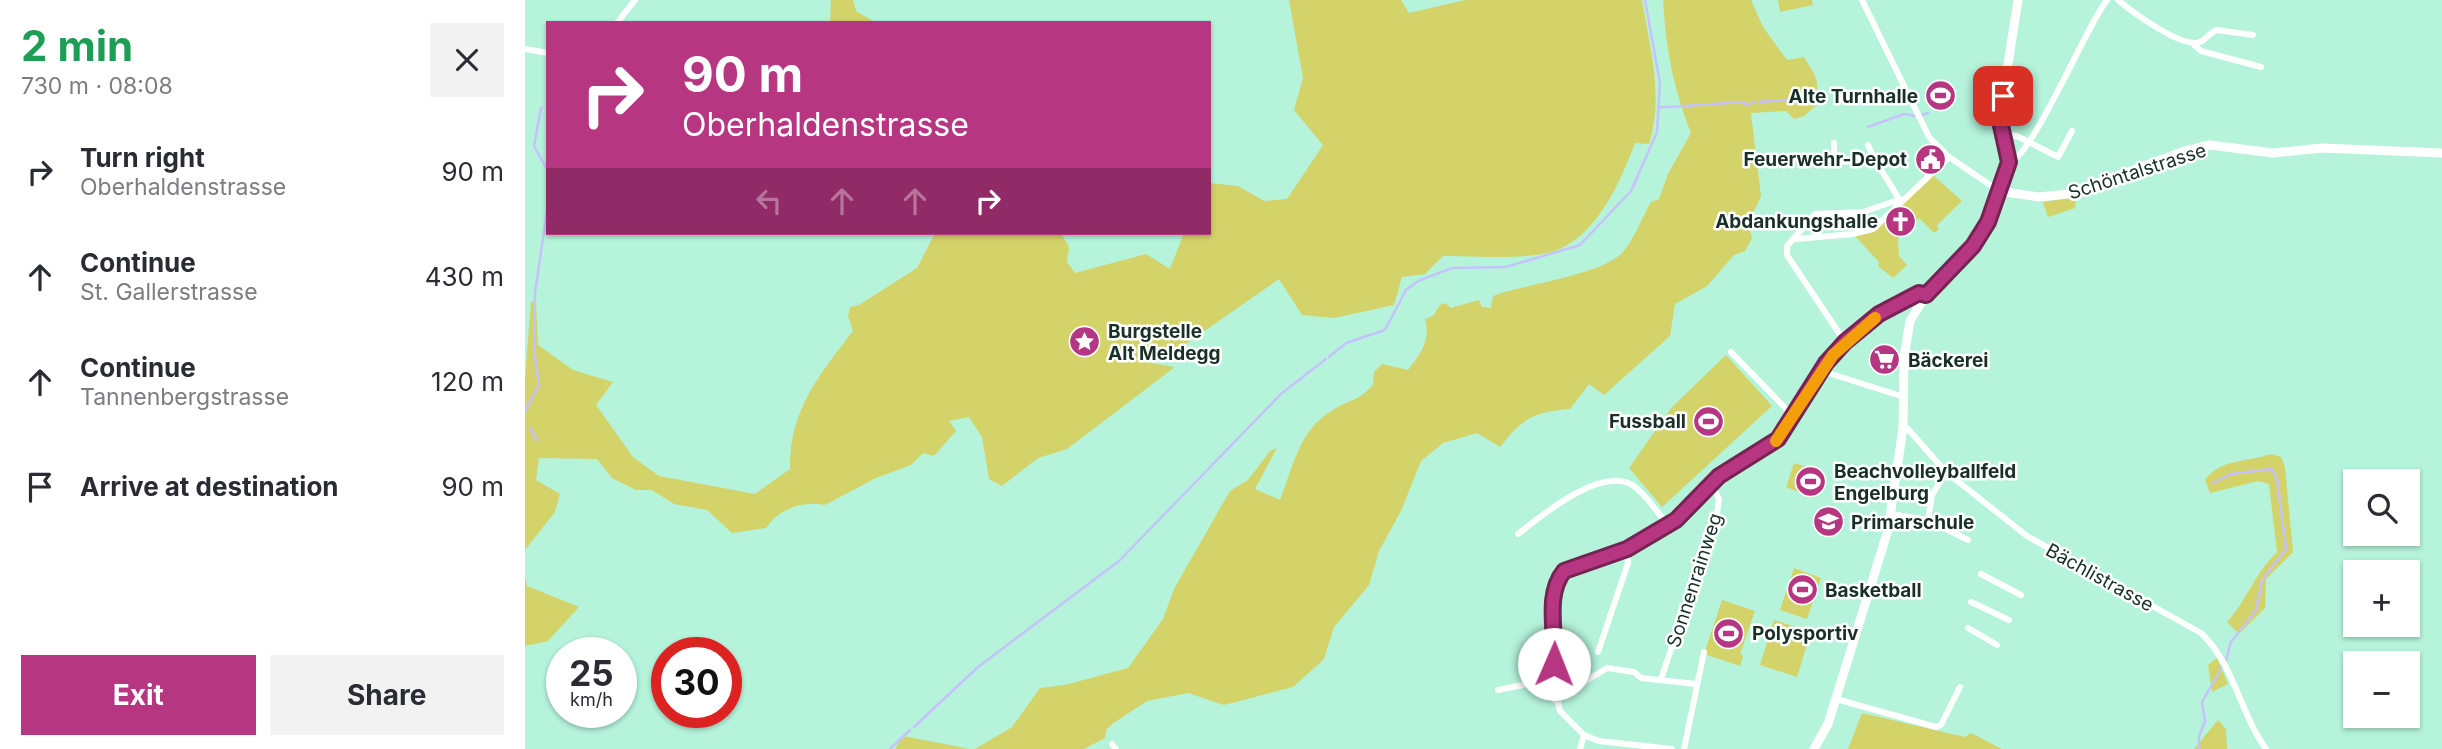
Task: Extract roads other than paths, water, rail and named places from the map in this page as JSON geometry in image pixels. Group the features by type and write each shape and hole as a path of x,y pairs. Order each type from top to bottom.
{"street":[{"path":"619,21 635,0"},
{"path":"1862,0 1924,130 1949,157 1999,191"},
{"path":"1814,749 1825,732 1836,699 1891,514 1903,428 1907,330 1926,295 1979,239 2009,162 2001,110 2018,0"},
{"path":"2009,162 2016,160 2029,143 2091,24 2107,0"},
{"path":"2117,0 2162,30 2191,42 2201,51 2261,67"},
{"path":"2191,42 2201,42 2217,30 2253,35"},
{"path":"525,49 546,53"},
{"path":"2003,134 2008,132 2059,157 2072,131"},
{"path":"1833,143 1834,158 1837,162 1875,160"},
{"path":"1868,145 1901,202"},
{"name":"Schöntalstrasse","path":"1999,191 2039,197 2068,194 2185,151 2210,145 2273,153 2322,148 2442,153"},
{"path":"1795,239 1869,231 1949,157"},
{"path":"1845,342 1791,266 1787,250 1805,223 1815,214 1863,212 1895,201 1901,202"},
{"path":"1672,749 1605,743 1584,735 1564,717 1555,700 1553,680 1553,605 1558,580 1564,571 1573,566 1627,549 1662,531 1711,483 1778,439 1822,371 1845,342 1879,314 1919,293 1926,295"},
{"path":"1731,352 1794,417"},
{"path":"1822,371 1903,397"},
{"name":"Bächlistrasse","path":"1903,428 1907,428 1945,472 2027,536 2201,633 2221,657 2255,734 2266,749"},
{"path":"1928,520 1932,495 1945,472"},
{"path":"1518,534 1563,499 1615,481 1634,486 1667,524"},
{"name":"Sonnenrainweg","path":"1661,679 1717,514 1719,499 1711,483"},
{"path":"1891,514 1928,520 1968,540"},
{"path":"1598,652 1628,563 1627,549"},
{"path":"1981,574 2021,595"},
{"path":"1971,602 2009,620"},
{"path":"1968,628 1997,645"},
{"path":"1684,749 1704,652"},
{"path":"1555,700 1608,668 1634,672 1641,678 1696,684"},
{"path":"1497,690 1553,680"},
{"path":"1836,699 1933,727 1941,725 1960,687"},
{"path":"1580,749 1584,735"}],"waterway":[{"path":"1329,357 1346,343 1385,330 1406,290 1418,281 1452,268 1506,267 1580,245 1631,191 1657,132 1660,83 1645,0"},
{"path":"1759,102 1801,99 1810,102"},
{"path":"1670,107 1743,102 1747,105 1754,102"},
{"path":"1659,107 1668,107"},
{"path":"541,108 534,146 546,167"},
{"path":"1922,115 1928,113"},
{"path":"1868,127 1904,114 1915,116"},
{"path":"525,411 539,385 534,350 535,293 546,218"},
{"path":"914,727 978,667 1119,561 1282,393 1326,359"},
{"path":"530,428 537,440"},
{"path":"2213,483 2231,474 2272,469 2277,479 2286,549 2262,580 2256,610 2231,642 2226,660"},
{"path":"2199,749 2199,736 2205,721 2202,702 2222,667"},
{"path":"890,749 910,730"}],"place":[{"name":"Alte Turnhalle","path":"1941,96"},
{"name":"Feuerwehr-Depot","path":"1930,159"},
{"name":"Abdankungshalle","path":"1901,221"},
{"name":"Burgstelle Alt Meldegg","path":"1085,342"},
{"name":"Bäckerei","path":"1885,360"},
{"name":"Fussball","path":"1709,421"},
{"name":"Beachvolleyballfeld Engelburg","path":"1811,482"},
{"name":"Primarschule","path":"1828,522"},
{"name":"Basketball","path":"1802,590"},
{"name":"Polysportiv","path":"1729,633"}]}
